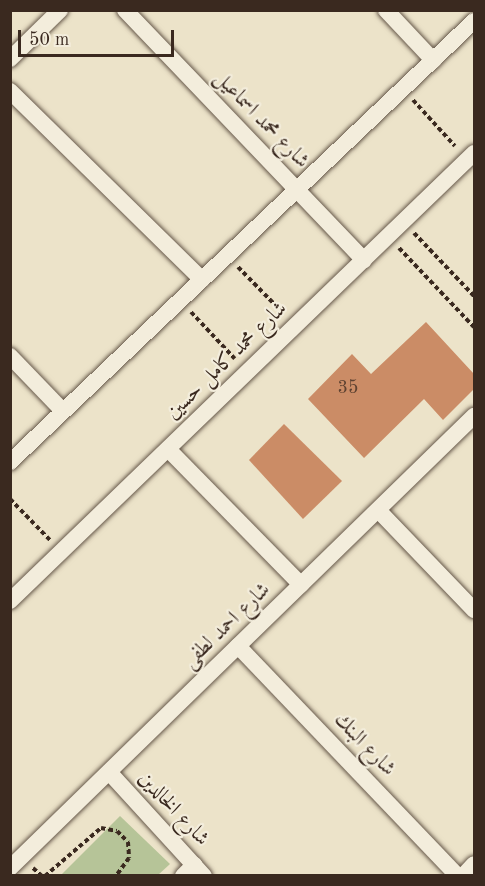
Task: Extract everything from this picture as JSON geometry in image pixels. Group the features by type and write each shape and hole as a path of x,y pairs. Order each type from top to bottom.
{"street":[{"path":"10,59 60,10"},
{"name":"شارع محمد اسماعيل","path":"125,10 364,260"},
{"path":"386,10 433,60"},
{"path":"10,462 474,21"},
{"path":"10,91 202,280"},
{"name":"شارع محمد كامل حسين","path":"10,601 471,157"},
{"path":"10,356 63,411"},
{"name":"شارع احمد لطفى","path":"10,868 474,416"},
{"path":"168,448 301,585"},
{"path":"378,510 474,610"},
{"name":"شارع البنك","path":"238,646 458,876"},
{"name":"شارع الخالدين","path":"109,772 194,872"},
{"path":"463,876 474,864"}],"path":[{"path":"403,89 471,157"},
{"path":"403,222 474,296"},
{"path":"388,237 474,327"},
{"path":"227,255 296,326"},
{"path":"180,301 247,372"},
{"path":"10,499 61,552"},
{"path":"45,876 101,828 117,831 128,842 129,858 116,876"}],"green space":[{"path":"120,816 170,864 158,875 61,875"}],"building":[{"path":"426,322 474,374 474,389 443,420 424,399 364,458 308,399 352,354 371,374"},
{"path":"284,424 342,481 303,519 249,460"}]}
